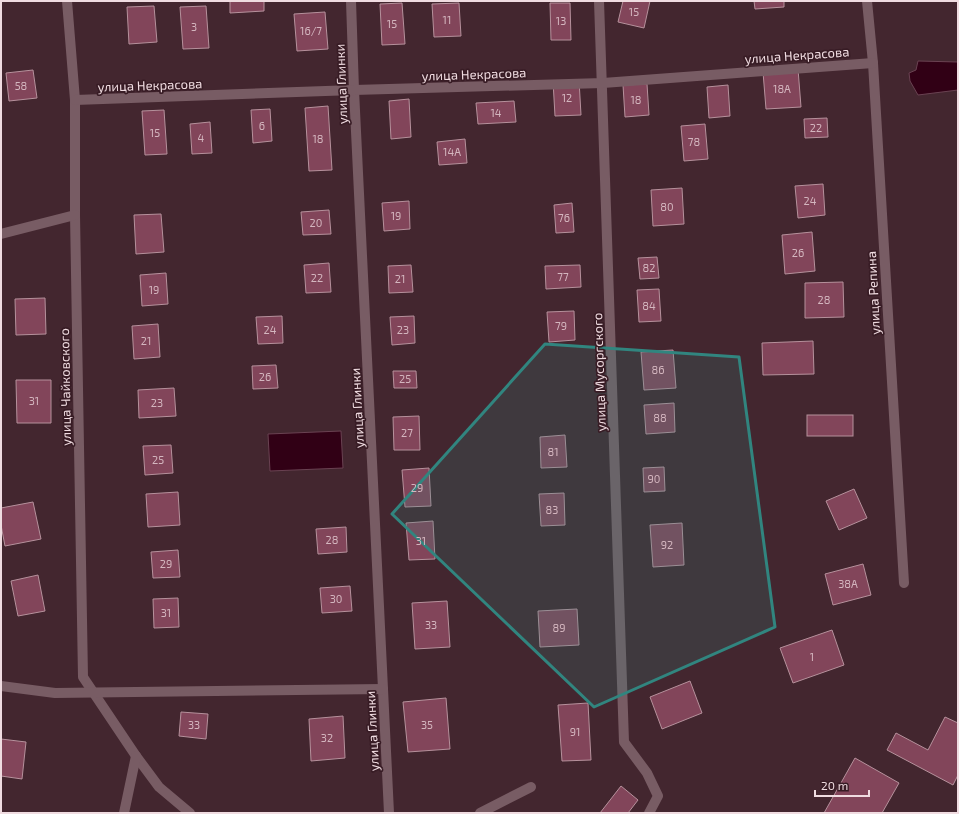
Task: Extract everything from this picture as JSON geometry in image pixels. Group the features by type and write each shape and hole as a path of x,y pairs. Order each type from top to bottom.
{"street":[{"name":"улица Чайковского","path":"67,1 75,100 75,215 83,677 136,756 159,787 190,813"},
{"name":"улица Глинки","path":"351,1 389,813"},
{"name":"улица Мусоргского","path":"599,1 603,83 624,742 647,773 658,796 649,813"},
{"name":"улица Репина","path":"867,1 873,63 904,583"},
{"name":"улица Некрасова","path":"75,100 603,83 873,63"},
{"path":"1,234 75,215"},
{"path":"1,686 55,693 383,689"},
{"path":"124,813 136,756"},
{"path":"480,813 531,787"}],"highlighted area":[{"path":"545,344 739,357 775,627 594,707 392,514"}],"shaded area":[{"path":"918,61 958,62 958,90 918,95 910,81 909,73 916,70"},
{"path":"341,431 343,468 270,471 268,434"}],"building":[{"path":"230,1 264,1 264,11 230,13"},
{"path":"623,1 650,1 644,28 618,22"},
{"path":"754,1 784,1 784,7 755,9"},
{"path":"402,3 405,44 382,45 380,4"},
{"path":"459,3 461,36 434,37 432,4"},
{"path":"550,3 570,3 571,40 551,40"},
{"path":"154,6 157,42 129,44 127,7"},
{"path":"206,6 209,48 183,49 180,7"},
{"path":"325,12 328,49 297,51 294,14"},
{"path":"798,69 801,107 766,109 763,72"},
{"path":"33,70 37,98 9,101 6,73"},
{"path":"579,80 581,115 555,116 553,81"},
{"path":"647,84 649,115 625,117 623,85"},
{"path":"728,85 730,116 709,118 707,87"},
{"path":"409,99 411,137 391,139 389,101"},
{"path":"514,101 516,122 478,124 476,103"},
{"path":"328,106 332,170 309,171 305,108"},
{"path":"270,109 272,141 253,143 251,110"},
{"path":"164,110 167,154 145,155 142,111"},
{"path":"827,118 828,137 805,138 804,119"},
{"path":"210,122 212,153 192,154 190,124"},
{"path":"705,124 708,159 684,161 681,126"},
{"path":"465,139 467,163 439,165 437,142"},
{"path":"823,184 825,215 798,218 795,186"},
{"path":"682,188 684,224 653,226 651,190"},
{"path":"409,201 410,229 384,231 382,203"},
{"path":"572,203 574,232 556,233 554,205"},
{"path":"329,210 331,234 303,235 301,212"},
{"path":"161,214 164,252 136,254 134,215"},
{"path":"812,232 815,271 785,274 782,235"},
{"path":"657,257 659,278 640,279 638,258"},
{"path":"329,263 331,292 306,293 304,265"},
{"path":"411,265 413,292 389,293 388,266"},
{"path":"580,265 581,287 546,289 545,266"},
{"path":"166,273 168,304 142,306 140,275"},
{"path":"843,282 844,317 805,318 805,283"},
{"path":"659,289 661,321 639,322 637,290"},
{"path":"45,298 46,334 16,335 15,299"},
{"path":"574,311 575,340 549,342 547,312"},
{"path":"282,316 283,343 258,344 256,317"},
{"path":"414,316 415,343 392,345 390,317"},
{"path":"158,324 160,357 134,359 132,326"},
{"path":"813,341 814,374 763,375 762,343"},
{"path":"673,350 676,388 644,390 641,352"},
{"path":"276,365 278,388 253,389 252,366"},
{"path":"393,371 416,371 417,388 394,388"},
{"path":"16,380 51,380 51,423 17,423"},
{"path":"174,388 176,416 139,418 138,390"},
{"path":"674,403 675,432 646,434 644,405"},
{"path":"807,415 853,415 853,436 807,436"},
{"path":"419,416 420,450 394,450 393,417"},
{"path":"565,435 567,467 541,468 540,437"},
{"path":"171,445 173,473 145,475 143,446"},
{"path":"664,467 665,491 644,492 643,468"},
{"path":"429,468 431,506 405,507 402,470"},
{"path":"854,489 867,518 839,530 826,501"},
{"path":"178,492 180,525 148,527 146,494"},
{"path":"564,493 565,525 541,526 539,494"},
{"path":"33,502 41,539 5,546 1,525 1,508"},
{"path":"433,521 435,559 409,560 406,523"},
{"path":"682,523 684,565 653,567 650,525"},
{"path":"346,527 347,552 318,554 316,529"},
{"path":"178,550 180,577 153,578 151,552"},
{"path":"863,564 871,595 833,605 825,574"},
{"path":"38,575 45,611 18,616 11,581"},
{"path":"350,586 352,611 322,613 320,588"},
{"path":"178,598 179,627 154,628 153,599"},
{"path":"447,601 450,647 415,649 412,603"},
{"path":"577,609 579,645 540,647 538,611"},
{"path":"832,630 844,665 793,683 780,648"},
{"path":"690,681 702,713 662,729 650,697"},
{"path":"446,698 450,749 408,752 403,702"},
{"path":"588,703 591,760 562,761 558,705"},
{"path":"181,712 208,714 206,739 179,736"},
{"path":"343,716 345,758 311,761 309,719"},
{"path":"945,717 958,723 958,775 953,785 887,750 896,733 928,750"},
{"path":"1,739 26,742 22,779 1,776"},
{"path":"855,758 899,783 882,813 824,813"},
{"path":"621,786 638,800 628,813 600,813"}]}
